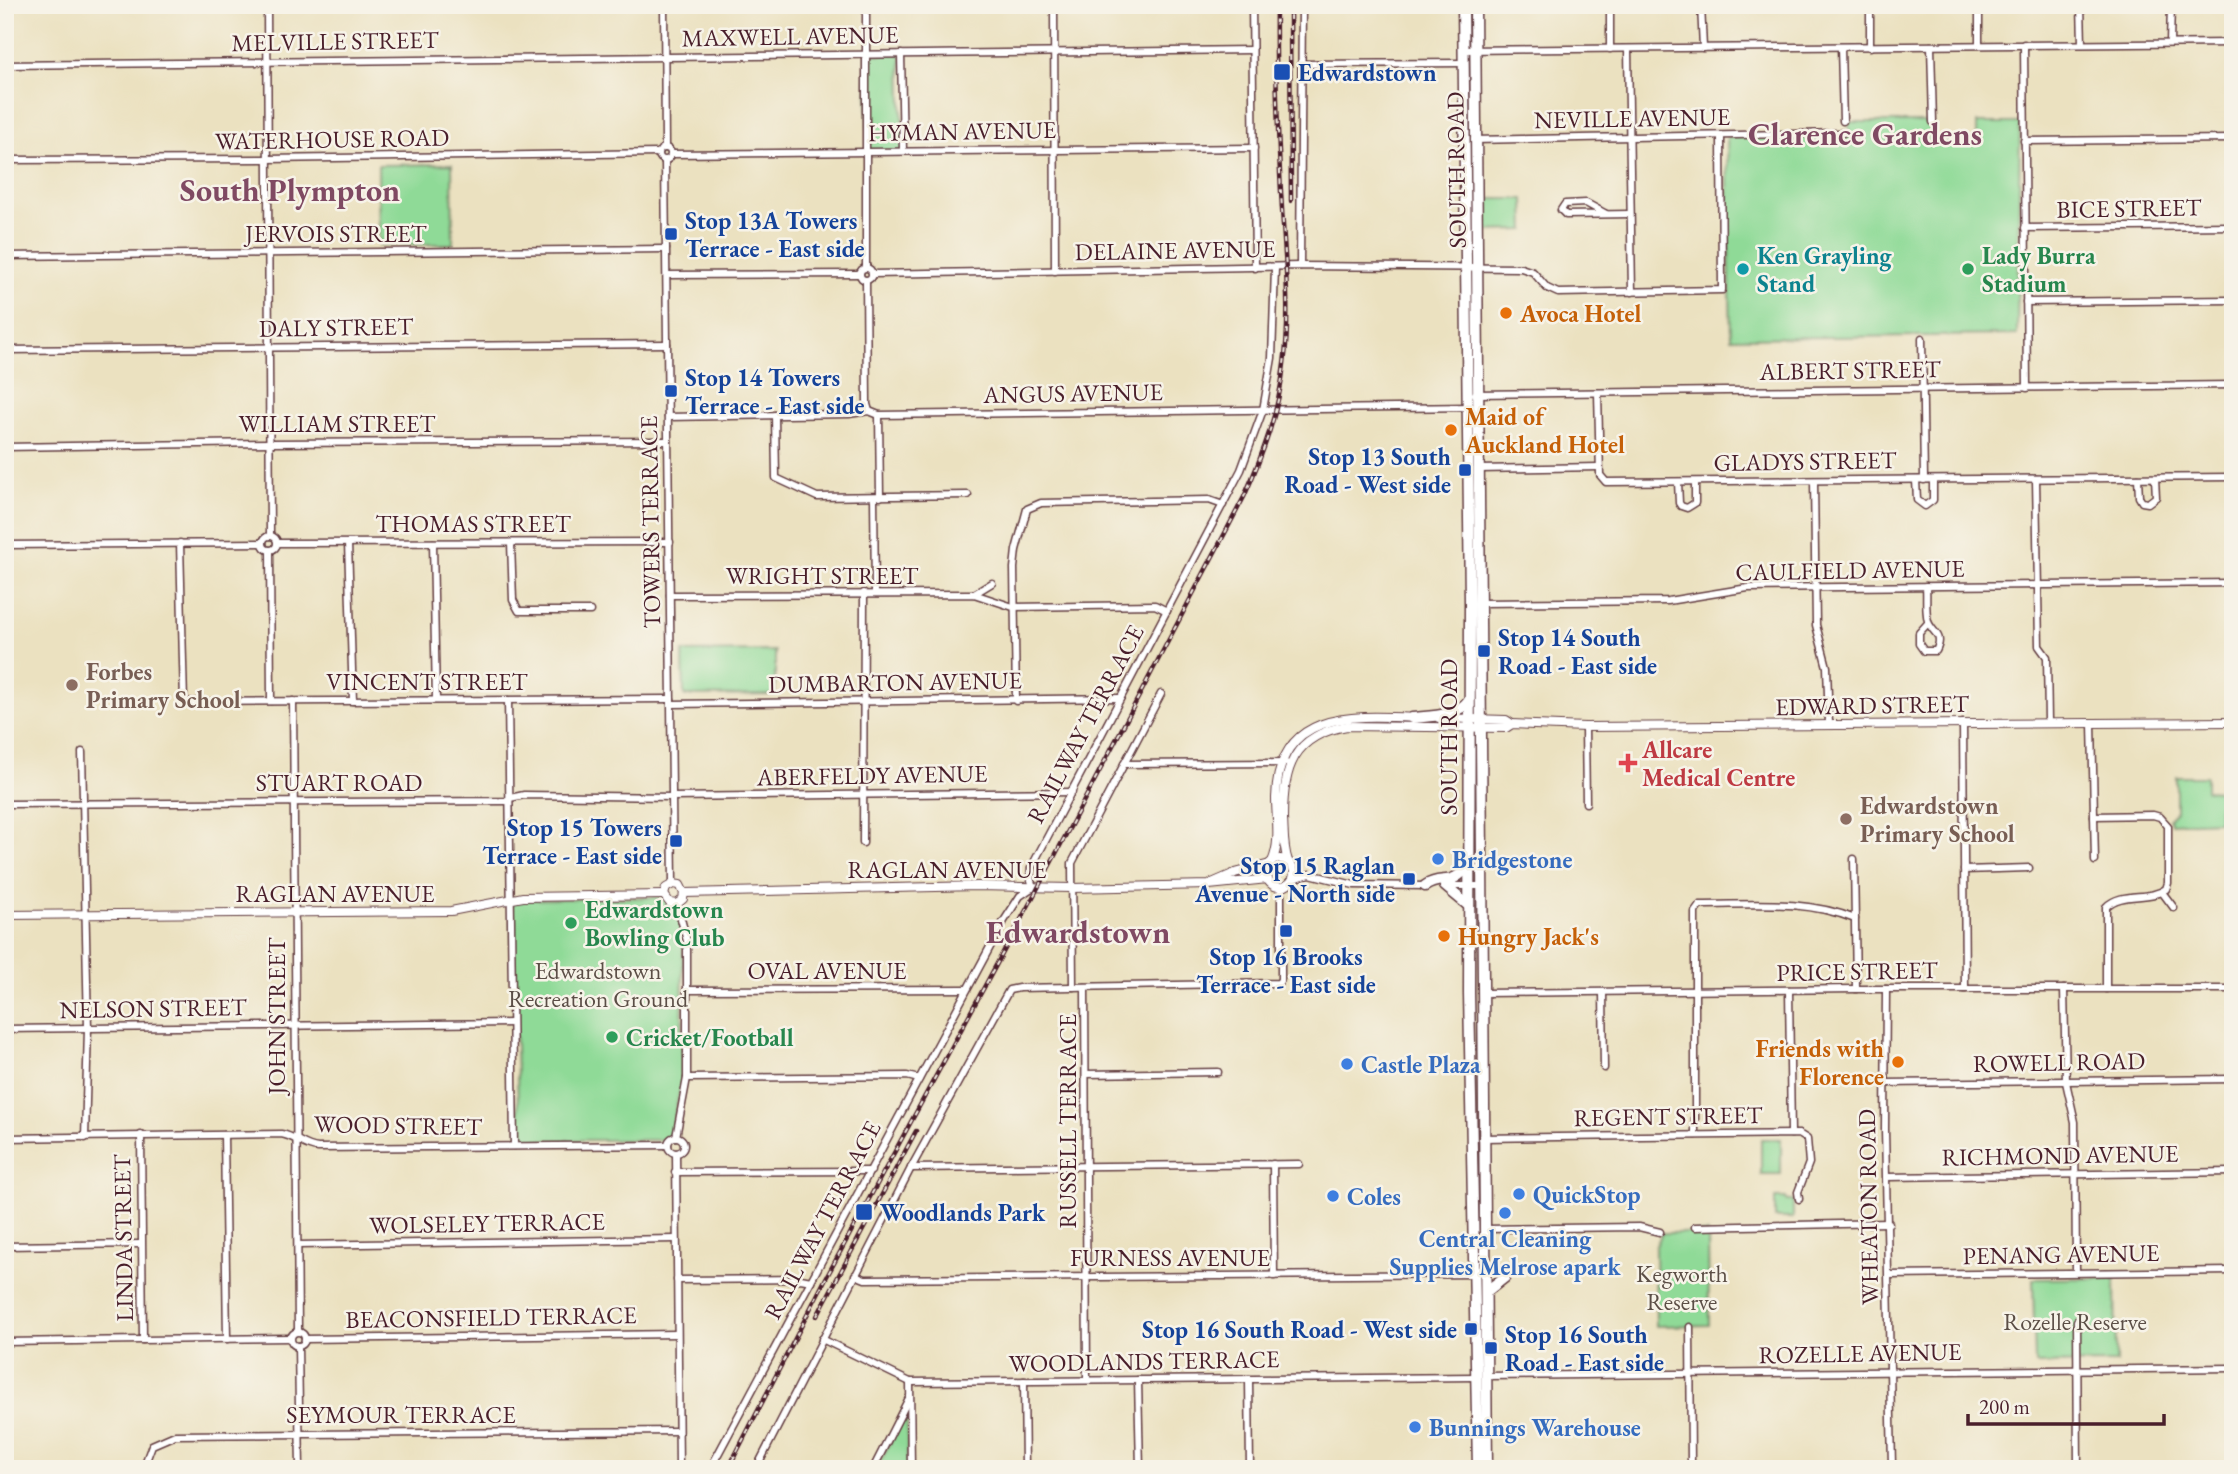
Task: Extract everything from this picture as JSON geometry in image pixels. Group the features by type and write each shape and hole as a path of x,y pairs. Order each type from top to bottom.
{"highway":[{"name":"SOUTH ROAD","path":"1463,5 1465,267 1474,394 1480,407 1476,603 1469,699 1469,906 1479,1138 1482,1376 1487,1469"},
{"name":"SOUTH ROAD","path":"1475,5 1478,268 1474,394 1467,407 1482,723 1479,1138 1486,1229 1481,1274 1486,1291 1478,1469"},
{"path":"1412,718 1454,712 1469,699"},
{"path":"1425,886 1431,882 1456,878 1469,864"},
{"path":"1445,886 1469,906"},
{"path":"1486,1291 1506,1278"}],"street":[{"path":"267,5 270,536"},
{"path":"664,5 666,148 672,154 671,158 661,159 659,153 666,148"},
{"path":"866,5 866,267"},
{"path":"1054,5 1055,271"},
{"path":"1252,5 1255,268"},
{"path":"1300,266 1302,5"},
{"path":"1610,5 1610,48"},
{"path":"1701,5 1703,48"},
{"path":"1870,5 1870,47"},
{"path":"1979,5 1979,44"},
{"path":"2081,5 2082,44"},
{"path":"2170,43 2171,5"},
{"path":"1464,50 2233,43"},
{"path":"2024,44 2027,388"},
{"path":"1931,46 1933,122"},
{"path":"1841,48 1843,121"},
{"path":"1628,49 1632,292"},
{"name":"MAXWELL AVENUE","path":"665,57 1252,50"},
{"path":"901,54 903,151"},
{"name":"MELVILLE STREET","path":"5,65 665,57"},
{"path":"1303,64 1476,63"},
{"name":"NEVILLE AVENUE","path":"1464,140 1843,133"},
{"name":"DELAINE AVENUE","path":"873,274 1300,266 1465,267 1528,269 1552,291 1558,293 1722,290 1721,136"},
{"path":"2024,141 2233,139"},
{"name":"HYMAN AVENUE","path":"672,154 1254,148"},
{"name":"WATERHOUSE ROAD","path":"5,160 659,153"},
{"name":"TOWERS TERRACE","path":"665,160 673,884"},
{"path":"1606,214 1586,203 1565,204 1561,210 1566,215 1630,214"},
{"name":"BICE STREET","path":"2025,228 2233,226"},
{"name":"JERVOIS STREET","path":"5,256 666,249"},
{"path":"866,267 873,274 866,280"},
{"path":"860,274 866,267"},
{"name":"RAILWAY TERRACE","path":"710,1469 1010,911 1020,896 1033,887 1031,868 1241,470 1263,410 1272,358 1275,268"},
{"path":"667,275 860,274 866,280 869,411"},
{"path":"2026,302 2233,300"},
{"path":"1922,338 1924,480"},
{"name":"DALY STREET","path":"5,350 667,344"},
{"name":"ALBERT STREET","path":"1474,394 2233,385"},
{"path":"1598,393 1600,471"},
{"name":"ANGUS AVENUE","path":"668,417 849,414 869,411 879,415 1480,407"},
{"path":"775,415 775,478 817,497 968,495"},
{"path":"875,593 879,415"},
{"name":"WILLIAM STREET","path":"5,447 668,442"},
{"name":"GLADYS STREET","path":"1468,469 1600,471 1606,482 2233,477"},
{"path":"2138,478 2139,497 2148,503 2155,497 2155,478"},
{"path":"2036,479 2039,646 2047,657 2048,722"},
{"name":"GLADYS STREET","path":"1916,480 1917,500 1925,506 1933,500 1933,480"},
{"path":"1814,481 1816,625 1826,667 1829,724"},
{"name":"GLADYS STREET","path":"1678,482 1679,503 1687,508 1695,503 1695,482"},
{"path":"1016,701 1013,607 1016,550 1027,509 1033,505 1209,500 1223,505"},
{"path":"263,542 270,536"},
{"path":"270,536 276,539 277,543 270,550"},
{"path":"5,545 263,542"},
{"path":"263,542 265,548 270,550"},
{"name":"THOMAS STREET","path":"277,543 670,542"},
{"name":"VINCENT STREET","path":"180,543 184,702 671,701"},
{"path":"348,543 353,701"},
{"path":"433,543 436,700"},
{"path":"512,543 513,600 519,611 590,611"},
{"path":"270,550 271,701"},
{"path":"974,594 992,583"},
{"name":"CAULFIELD AVENUE","path":"1476,603 1668,601 1748,588 1814,586 2233,583"},
{"path":"1926,586 1928,623"},
{"path":"863,843 864,593"},
{"name":"WRIGHT STREET","path":"670,595 974,594 1013,607 1155,605 1167,611"},
{"path":"1073,987 1072,863 1161,694"},
{"name":"DUMBARTON AVENUE","path":"671,701 1016,701 1120,698"},
{"path":"509,700 514,1146"},
{"name":"JOHN STREET","path":"293,701 298,1331"},
{"path":"1469,723 1352,717 1315,725 1299,737 1286,763 1276,796 1277,845 1266,873 1268,880 1281,887 1293,879 1310,874 1354,886 1482,886"},
{"name":"EDWARD STREET","path":"1469,723 1506,728 1512,724 1585,727 2233,722"},
{"path":"1293,879 1294,869 1284,848 1286,763 1309,740 1334,728 1361,725 1469,723"},
{"path":"1963,723 1965,989"},
{"path":"2092,723 2095,861"},
{"path":"1585,727 1586,803"},
{"path":"82,752 88,1028 85,1138"},
{"path":"1124,764 1286,763"},
{"name":"ABERFELDY AVENUE","path":"672,797 1072,792"},
{"name":"STUART ROAD","path":"5,804 508,801 510,798 524,795 672,797"},
{"path":"2094,816 2154,815 2168,826 2168,883 2162,892 2116,900 2106,907 2106,989"},
{"path":"1271,863 1282,859 1288,861"},
{"path":"1854,859 1856,989"},
{"name":"RAGLAN AVENUE","path":"1209,885 1235,873 1271,863"},
{"path":"1964,870 2029,869"},
{"name":"RAGLAN AVENUE","path":"684,892 978,886 1072,888 1209,885 1268,880"},
{"path":"673,884 680,885 684,892 683,899 677,904 670,903 664,895 666,888 673,884"},
{"path":"757,1469 911,1168 1009,990 1279,983 1281,887"},
{"path":"2162,892 2174,908"},
{"name":"RAGLAN AVENUE","path":"5,915 451,911 510,898 664,895"},
{"path":"676,1137 687,1078 687,941 677,904"},
{"path":"1695,1135 1695,912 1700,905 1788,904 1816,907 1855,919"},
{"name":"RUSSELL TERRACE","path":"1085,987 1087,1380"},
{"name":"OVAL AVENUE","path":"687,990 967,989"},
{"name":"WHEATON ROAD","path":"1886,989 1890,1467"},
{"path":"2064,989 2066,1082 2075,1122 2076,1272"},
{"name":"PRICE STREET","path":"1482,993 2233,989"},
{"path":"1789,990 1791,1134"},
{"path":"1603,992 1604,1068"},
{"name":"NELSON STREET","path":"5,1028 511,1023"},
{"path":"1086,1074 1218,1072"},
{"path":"687,1078 907,1076 919,1079"},
{"name":"ROWELL ROAD","path":"1885,1083 2233,1079"},
{"name":"WOOD STREET","path":"5,1138 281,1134 313,1147 668,1145"},
{"name":"LINDA STREET","path":"141,1135 143,1340"},
{"path":"224,1135 227,1339"},
{"name":"REGENT STREET","path":"1479,1138 1804,1136 1808,1144 1809,1163 1798,1195 1787,1192"},
{"path":"676,1137 681,1139 684,1145 681,1151 676,1153 670,1150 668,1145 670,1139 676,1137"},
{"path":"676,1153 679,1469"},
{"path":"1273,1164 1274,1276"},
{"path":"911,1168 1299,1164"},
{"path":"675,1172 871,1171"},
{"name":"RICHMOND AVENUE","path":"1887,1177 2233,1172"},
{"path":"1695,1227 1889,1223"},
{"path":"1486,1229 1639,1227 1660,1232"},
{"name":"WOLSELEY TERRACE","path":"298,1245 676,1239"},
{"path":"5,1246 141,1244"},
{"name":"PENANG AVENUE","path":"1889,1275 2233,1272"},
{"name":"FURNESS AVENUE","path":"855,1276 864,1279 1481,1274"},
{"path":"677,1280 811,1281"},
{"path":"2077,1321 2078,1469"},
{"path":"1690,1327 1691,1467"},
{"path":"298,1331 305,1339 303,1345 298,1346 292,1344 290,1338 298,1331"},
{"name":"BEACONSFIELD TERRACE","path":"305,1339 677,1334"},
{"path":"5,1342 290,1338"},
{"name":"WOODLANDS TERRACE","path":"822,1339 910,1382 1482,1376"},
{"path":"298,1346 300,1469"},
{"name":"ROZELLE AVENUE","path":"1482,1376 2233,1368"},
{"path":"1249,1379 1250,1469"},
{"path":"1138,1380 1140,1469"},
{"path":"1024,1381 1026,1469"},
{"path":"910,1382 911,1469"},
{"path":"873,1469 910,1397"},
{"name":"SEYMOUR TERRACE","path":"143,1469 152,1445 170,1437 678,1431"},
{"path":"1478,1469 1968,1466 1990,1469"},
{"path":"2152,1469 2233,1467"}],"green space":[{"path":"867,54 901,54 903,152 868,152"},
{"path":"1849,122 1930,122 1931,141 1977,141 1977,123 2020,123 2017,335 1731,338 1727,137 1849,134"},
{"path":"452,164 453,244 379,245 378,165"},
{"path":"1481,199 1524,199 1525,230 1481,231"},
{"path":"775,651 775,695 684,696 683,652"},
{"path":"2176,776 2206,776 2206,790 2219,791 2219,821 2171,823 2169,818 2176,811"},
{"name":"Edwardstown Recreation Ground","path":"663,897 673,905 678,914 683,938 682,1081 670,1136 660,1140 524,1140 519,1135 511,900"},
{"path":"1761,1139 1781,1139 1781,1174 1761,1174"},
{"path":"1775,1198 1793,1201 1793,1218 1775,1218"},
{"name":"Kegworth Reserve","path":"1662,1233 1708,1233 1709,1325 1656,1326 1655,1248"},
{"name":"Rozelle Reserve","path":"2115,1278 2116,1363 2035,1364 2033,1279"},
{"path":"907,1411 907,1469 876,1469"}],"railway":[{"path":"728,1469 826,1278 1031,901 1244,497 1264,448 1282,381 1287,325 1277,107 1276,5"},
{"path":"1290,5 1291,201"},
{"path":"817,1316 916,1131"}],"place":[{"name":"Edwardstown","path":"1282,72"},
{"name":"Stop 13A Towers Terrace - East side","path":"671,234"},
{"name":"Ken Grayling Stand","path":"1743,269"},
{"name":"Lady Burra Stadium","path":"1968,269"},
{"name":"Avoca Hotel","path":"1506,313"},
{"name":"Stop 14 Towers Terrace - East side","path":"671,391"},
{"name":"Maid of Auckland Hotel","path":"1451,430"},
{"name":"Stop 13 South Road - West side","path":"1465,470"},
{"name":"Stop 14 South Road - East side","path":"1484,651"},
{"name":"Forbes Primary School","path":"72,685"},
{"name":"Allcare Medical Centre","path":"1628,763"},
{"name":"Edwardstown Primary School","path":"1846,819"},
{"name":"Stop 15 Towers Terrace - East side","path":"676,841"},
{"name":"Bridgestone","path":"1438,859"},
{"name":"Stop 15 Raglan Avenue - North side","path":"1409,879"},
{"name":"Edwardstown Bowling Club","path":"571,923"},
{"name":"Stop 16 Brooks Terrace - East side","path":"1286,931"},
{"name":"Hungry Jack's","path":"1444,936"},
{"name":"Cricket/Football","path":"612,1037"},
{"name":"Friends with Florence","path":"1898,1062"},
{"name":"Castle Plaza","path":"1347,1064"},
{"name":"QuickStop","path":"1519,1194"},
{"name":"Coles","path":"1333,1196"},
{"name":"Woodlands Park","path":"864,1212"},
{"name":"Central Cleaning Supplies Melrose apark","path":"1505,1213"},
{"name":"Stop 16 South Road - West side","path":"1471,1329"},
{"name":"Stop 16 South Road - East side","path":"1491,1348"},
{"name":"Bunnings Warehouse","path":"1415,1427"}],"district":[{"name":"Clarence Gardens","path":"1865,134"},
{"name":"South Plympton","path":"290,190"},
{"name":"Edwardstown","path":"1078,932"}]}
